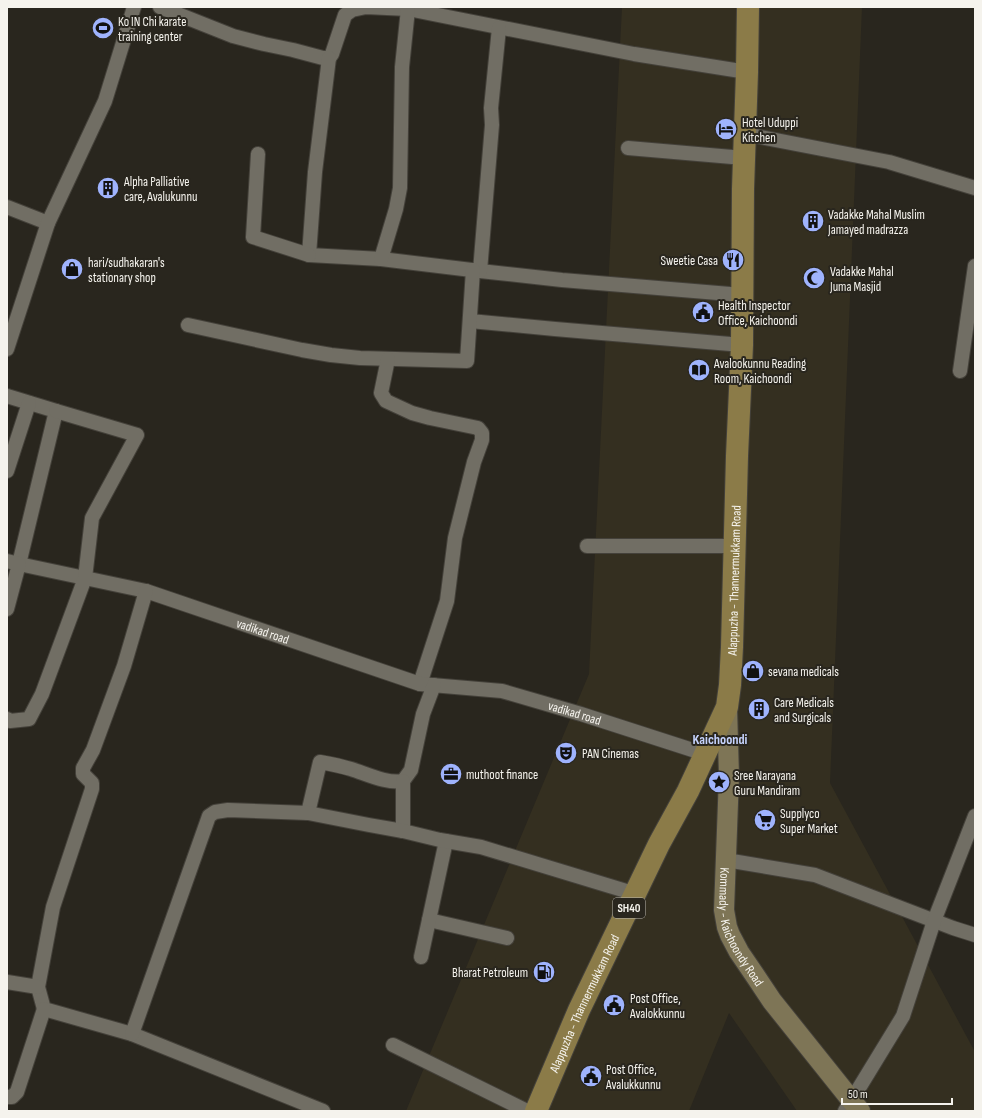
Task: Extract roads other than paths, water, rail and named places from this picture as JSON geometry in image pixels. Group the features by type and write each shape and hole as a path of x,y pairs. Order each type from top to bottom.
{"main road":[{"name":"Alappuzha - Thannermukkam Road","path":"536,1111 578,1010 636,894 659,844 688,791 727,707 732,654 742,345 744,158 748,7"},
{"name":"Kommady - Kaichoondy Road","path":"727,707 729,776 724,910 727,927 739,952 772,1001 852,1107"}],"street":[{"path":"7,349 48,223 105,101 134,7"},
{"path":"160,7 233,36 323,58 329,58"},
{"path":"309,255 315,172 329,58 332,54 343,18 352,10 366,7 408,9 634,54 747,72"},
{"path":"381,259 396,209 400,188 402,67 408,9"},
{"path":"188,325 317,353 360,358 467,361 470,321 492,125 491,108 499,28"},
{"path":"745,134 889,162 975,188"},
{"path":"628,148 744,158"},
{"path":"258,154 253,236 309,255 381,259 562,280 742,295"},
{"path":"7,207 48,223"},
{"path":"960,371 975,266"},
{"path":"470,321 742,345"},
{"path":"388,359 380,393 386,401 412,413 478,428 482,433 482,440 474,462 455,538 447,601 427,684 423,714 411,770 404,781 403,831"},
{"path":"7,396 56,412 137,435 92,518 85,578 42,694 29,719 10,721 7,719"},
{"path":"7,471 29,402"},
{"path":"7,609 13,562 56,412"},
{"path":"587,546 735,546"},
{"name":"vadikad road","path":"13,562 146,591 427,684 502,691 581,714 705,754"},
{"path":"7,1097 12,1098 17,1092 44,1010 38,987 53,907 92,789 92,783 83,774 83,768 93,750 124,666 146,591"},
{"path":"308,813 320,762 338,765 397,782 404,781"},
{"path":"132,1034 209,816 215,812 228,810 308,813 339,818 481,847 636,894"},
{"path":"852,1107 903,1016 934,921 975,816"},
{"path":"421,957 446,841"},
{"path":"726,860 815,875 934,921 975,935"},
{"path":"429,920 507,938"},
{"path":"7,982 38,987"},
{"path":"44,1010 132,1034 323,1111"},
{"path":"393,1045 526,1111"}],"place":[{"name":"Ko IN Chi karate training center","path":"103,28"},
{"name":"Hotel Uduppi Kitchen","path":"726,129"},
{"name":"Alpha Palliative care, Avalukunnu","path":"108,188"},
{"name":"Vadakke Mahal Muslim Jamayed madrazza","path":"813,221"},
{"name":"Sweetie Casa","path":"733,260"},
{"name":"hari/sudhakaran's stationary shop","path":"72,269"},
{"name":"Vadakke Mahal Juma Masjid","path":"814,278"},
{"name":"Health Inspector Office, Kaichoondi","path":"703,312"},
{"name":"Avalookunnu Reading Room, Kaichoondi","path":"699,370"},
{"name":"sevana medicals","path":"753,671"},
{"name":"Care Medicals and Surgicals","path":"759,709"},
{"name":"PAN Cinemas","path":"566,753"},
{"name":"muthoot finance","path":"451,774"},
{"name":"Sree Narayana Guru Mandiram","path":"719,782"},
{"name":"Supplyco Super Market","path":"765,820"},
{"name":"Bharat Petroleum","path":"544,972"},
{"name":"Post Office, Avalokkunnu","path":"614,1005"},
{"name":"Post Office, Avalukkunnu","path":"591,1076"}],"district":[{"name":"Kaichoondi","path":"720,739"}]}
